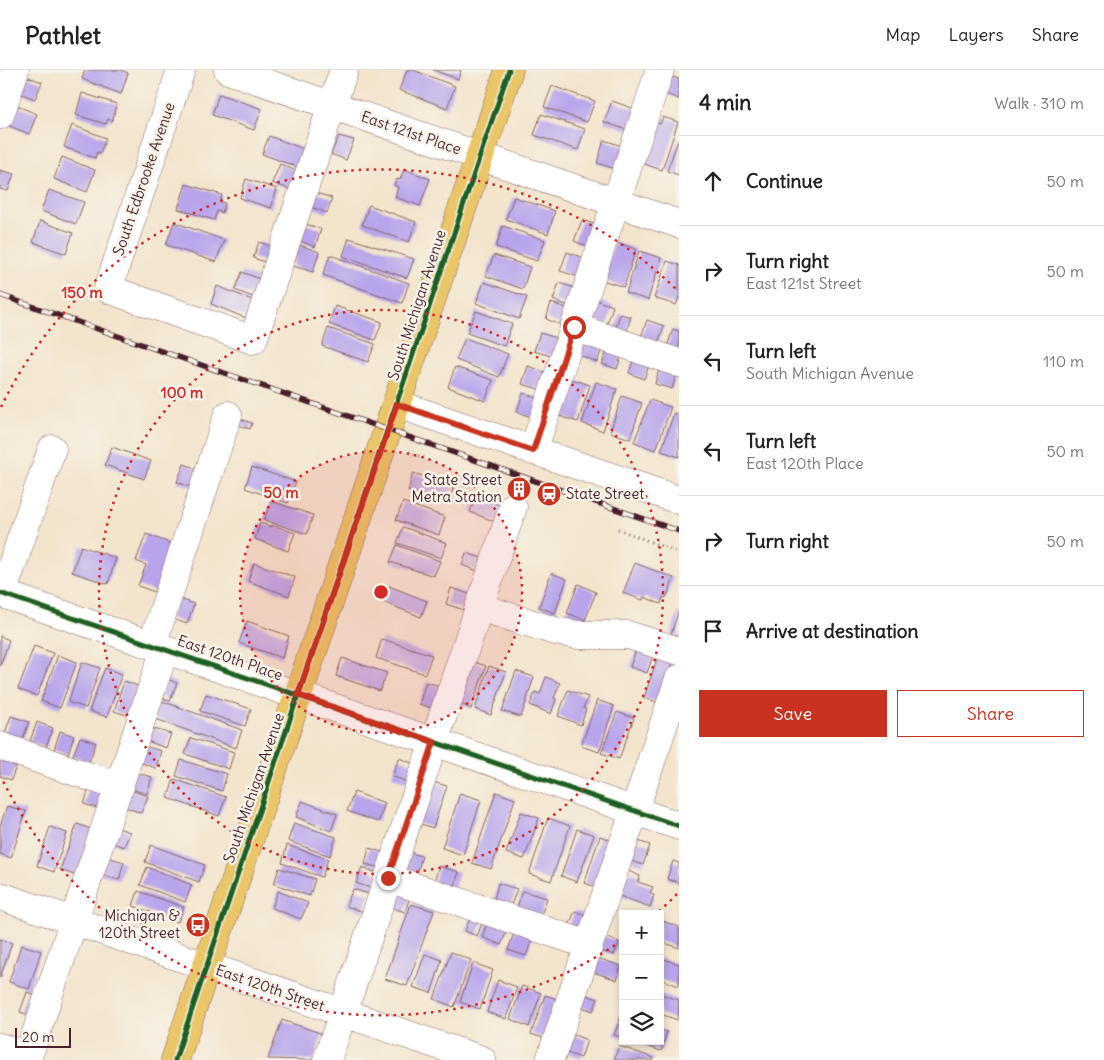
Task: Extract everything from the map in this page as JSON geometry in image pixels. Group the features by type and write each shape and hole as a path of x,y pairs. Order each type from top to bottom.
{"main road":[{"name":"South Michigan Avenue","path":"175,1060 509,70"}],"street":[{"path":"0,115 15,70"},
{"name":"South Edbrooke Avenue","path":"181,70 108,289 253,340 332,106"},
{"name":"East 121st Place","path":"228,70 679,224"},
{"path":"332,106 344,70"},
{"path":"533,451 660,70"},
{"path":"574,327 679,363"},
{"path":"397,404 679,500"},
{"path":"0,1047 27,1058 120,787 228,414"},
{"path":"1,594 52,449"},
{"path":"327,1060 512,508"},
{"name":"East 120th Place","path":"1,594 679,826"},
{"path":"479,608 555,631 578,635 628,635 679,652"},
{"path":"550,1060 679,679"},
{"path":"0,746 120,787"},
{"path":"388,878 589,945"},
{"name":"East 120th Street","path":"0,896 482,1060"}],"path":[{"path":"409,452 427,459"},
{"path":"618,529 679,553"}],"building":[{"path":"85,70 121,70 128,73 121,94 82,79"},
{"path":"407,70 413,70 455,86 447,108 399,90"},
{"path":"433,70 461,70 458,79"},
{"path":"23,75 42,82 35,99 17,92"},
{"path":"669,76 679,79 679,99 663,93"},
{"path":"552,86 595,101 587,122 544,107"},
{"path":"82,93 117,104 112,121 108,119 106,124 76,115"},
{"path":"219,94 262,109 254,130 212,115"},
{"path":"612,101 638,110 630,131 604,122"},
{"path":"15,105 37,114 29,134 7,125"},
{"path":"541,114 585,129 578,150 534,135"},
{"path":"663,117 678,122 662,170 638,162 652,121 660,124"},
{"path":"72,125 106,138 100,153 97,152 95,158 64,147"},
{"path":"269,136 304,149 297,167 262,154"},
{"path":"339,136 354,140 346,160 331,154"},
{"path":"679,138 679,175 667,171"},
{"path":"604,140 625,147 618,170 597,163"},
{"path":"62,157 95,170 87,192 54,179"},
{"path":"280,164 299,172 292,190 272,183"},
{"path":"404,169 430,179 420,206 395,197 398,187 394,185 397,179 400,180"},
{"path":"0,170 14,174 8,191 0,189"},
{"path":"246,179 277,189 271,208 240,198"},
{"path":"186,184 222,195 220,202 225,203 222,213 217,211 214,220 178,209"},
{"path":"49,190 84,202 76,224 41,211"},
{"path":"316,193 332,198 327,213 311,207"},
{"path":"514,197 555,211 548,234 506,219"},
{"path":"369,205 416,222 409,242 362,225"},
{"path":"582,220 600,226 592,248 574,241"},
{"path":"40,221 73,233 66,254 33,242"},
{"path":"174,222 224,240 216,262 166,245"},
{"path":"302,223 321,229 315,247 297,240"},
{"path":"503,226 545,240 537,261 496,247"},
{"path":"349,238 414,259 407,278 343,256"},
{"path":"259,242 276,248 271,264 253,258"},
{"path":"615,242 636,249 624,287 602,280"},
{"path":"300,245 319,252 313,272 293,266"},
{"path":"639,251 661,258 648,300 626,293"},
{"path":"567,252 587,259 579,277 560,271"},
{"path":"330,255 409,283 402,303 323,275"},
{"path":"494,255 530,267 523,289 486,276"},
{"path":"667,261 679,265 679,297 676,305 654,298"},
{"path":"242,272 265,281 258,299 235,290"},
{"path":"484,282 527,297 519,319 476,303"},
{"path":"559,283 578,289 572,307 553,300"},
{"path":"217,286 252,300 246,318 211,304"},
{"path":"595,300 613,306 607,324 589,319"},
{"path":"551,303 570,309 564,326 546,319"},
{"path":"335,306 382,322 375,340 329,324"},
{"path":"476,311 512,324 504,346 467,333"},
{"path":"620,314 631,317 626,333 615,330"},
{"path":"647,320 664,326 658,343 641,337"},
{"path":"328,328 375,344 368,362 322,346"},
{"path":"673,329 679,331 679,350 667,347"},
{"path":"540,333 560,339 554,357 534,351"},
{"path":"465,338 508,354 499,377 456,360"},
{"path":"586,338 604,344 597,362 579,355"},
{"path":"609,346 623,351 617,369 602,364"},
{"path":"635,355 651,360 644,379 629,373"},
{"path":"660,365 678,370 672,389 655,384"},
{"path":"528,366 548,373 542,390 522,384"},
{"path":"455,367 493,380 485,401 448,387"},
{"path":"568,378 590,385 578,422 556,415"},
{"path":"596,382 617,389 603,431 582,423"},
{"path":"523,393 540,399 534,418 517,412"},
{"path":"622,396 642,403 630,439 610,432"},
{"path":"650,400 671,407 656,450 634,442"},
{"path":"674,413 679,415 679,457 661,451"},
{"path":"240,419 252,423 250,429 238,425"},
{"path":"112,447 151,461 144,479 105,465"},
{"path":"184,464 200,470 193,488 177,482"},
{"path":"252,467 296,482 288,503 245,488"},
{"path":"413,473 454,486 448,504 408,491"},
{"name":"State Street Metra Station","path":"512,482 530,489 527,495 509,489"},
{"path":"476,496 502,506 496,522 470,512"},
{"path":"271,501 313,515 307,534 264,520"},
{"path":"403,502 445,517 439,535 396,520"},
{"path":"260,523 295,533 288,551 255,539"},
{"path":"403,527 447,543 441,558 397,543"},
{"path":"146,534 172,544 155,592 138,586 146,565 136,561"},
{"path":"397,545 440,561 434,576 390,562"},
{"path":"81,546 116,558 108,584 72,572"},
{"path":"466,553 485,559 480,572 462,565"},
{"path":"254,563 295,577 289,596 248,581"},
{"path":"635,563 674,578 666,598 663,597 661,604 644,597 643,600 623,593"},
{"path":"551,573 567,579 555,613 539,607"},
{"path":"578,584 596,592 585,620 567,613"},
{"path":"389,586 427,601 421,617 383,602"},
{"path":"451,588 472,595 467,611 446,604"},
{"path":"177,598 194,604 187,624 170,618"},
{"path":"679,610 679,637 671,634"},
{"path":"247,621 289,636 282,658 239,643"},
{"path":"0,636 9,640 0,666"},
{"path":"382,639 432,655 425,674 376,658"},
{"path":"638,644 655,650 647,673 630,667"},
{"path":"34,646 53,653 37,696 18,689"},
{"path":"58,655 77,662 60,708 41,701"},
{"path":"658,656 673,662 668,676 663,704 644,698"},
{"path":"342,658 387,673 380,691 336,676"},
{"path":"471,661 486,666 471,709 457,702"},
{"path":"82,662 100,668 86,708 68,702"},
{"path":"489,666 506,672 491,715 475,709"},
{"path":"105,668 122,674 107,717 89,711"},
{"path":"516,671 534,677 521,717 502,711"},
{"path":"546,677 560,683 554,698 556,699 551,714 530,705 535,692 540,694"},
{"path":"165,678 177,683 170,701 158,696"},
{"path":"124,681 143,688 133,717 114,711"},
{"path":"426,682 445,687 438,710 419,704"},
{"path":"568,690 588,697 583,709 586,709 581,725 558,716"},
{"path":"206,694 251,709 245,726 200,711"},
{"path":"159,700 242,730 236,748 153,718"},
{"path":"597,700 614,706 599,752 581,746"},
{"path":"617,712 634,718 619,759 601,753"},
{"path":"11,716 29,722 23,739 5,733"},
{"path":"37,722 53,728 46,747 30,741"},
{"path":"148,727 171,734 166,748 144,740"},
{"path":"60,731 74,736 68,754 54,750"},
{"path":"80,737 96,743 89,762 73,756"},
{"path":"191,738 234,752 229,769 185,754"},
{"path":"141,745 161,751 156,768 136,761"},
{"path":"0,751 19,759 11,780 0,776"},
{"path":"399,758 419,766 412,784 392,776"},
{"path":"181,760 227,774 222,791 176,776"},
{"path":"134,772 152,777 147,794 129,788"},
{"path":"174,779 226,797 219,816 168,798"},
{"path":"429,781 447,786 433,828 415,822"},
{"path":"90,785 106,791 100,809 84,804"},
{"path":"126,789 148,796 141,813 120,805"},
{"path":"354,792 385,803 378,822 347,811"},
{"path":"496,792 515,799 491,869 472,863"},
{"path":"460,793 481,800 463,855 442,848"},
{"path":"302,801 337,814 331,831 296,817"},
{"path":"7,806 26,811 11,858 0,854 0,826"},
{"path":"521,812 539,818 524,859 506,853"},
{"path":"548,818 570,826 551,881 529,874"},
{"path":"294,823 336,837 330,856 288,841"},
{"path":"77,824 94,830 77,876 60,870"},
{"path":"112,826 130,832 124,847 107,841"},
{"path":"50,827 67,833 54,872 37,866"},
{"path":"577,829 594,835 577,882 561,876"},
{"path":"600,836 618,843 602,889 584,883"},
{"path":"635,840 650,845 643,865 628,860"},
{"path":"151,845 205,865 199,882 145,862"},
{"path":"287,845 328,859 322,877 282,863"},
{"path":"369,848 385,853 381,868 365,864"},
{"path":"406,852 422,856 417,874 401,869"},
{"path":"104,856 124,862 119,880 99,874"},
{"path":"673,861 679,863 679,883 667,879"},
{"path":"439,866 459,872 454,888 434,883"},
{"path":"147,867 192,885 185,902 140,885"},
{"path":"362,867 379,874 373,889 356,883"},
{"path":"279,868 315,879 310,896 274,884"},
{"path":"624,869 640,876 638,882 653,887 650,893 654,895 650,907 614,894"},
{"path":"498,883 517,889 511,905 494,900"},
{"path":"393,887 411,893 405,912 387,906"},
{"path":"353,889 369,894 364,912 346,906"},
{"path":"138,891 184,907 178,922 133,906"},
{"path":"278,891 308,903 301,919 272,908"},
{"path":"522,891 547,898 540,918 516,911"},
{"path":"411,904 434,911 407,986 385,979"},
{"path":"575,911 590,917 583,934 568,928"},
{"path":"472,913 484,918 477,936 465,931"},
{"path":"489,918 509,926 501,945 482,937"},
{"path":"664,921 679,927 679,948 664,942"},
{"path":"515,930 533,936 526,956 508,950"},
{"path":"603,936 619,942 614,955 598,950"},
{"path":"0,939 12,943 0,978"},
{"path":"21,945 41,951 29,989 9,982"},
{"path":"451,952 471,960 454,1007 434,999"},
{"path":"425,954 442,960 431,993 413,987"},
{"path":"594,957 619,965 617,980 590,971"},
{"path":"664,959 679,964 679,986 664,980"},
{"path":"473,963 493,970 480,1009 460,1002"},
{"path":"498,980 517,987 506,1019 487,1012"},
{"path":"522,986 541,993 529,1027 510,1019"},
{"path":"27,992 38,997 31,1016 20,1012"},
{"path":"580,993 598,999 593,1011 576,1005"},
{"path":"545,995 563,1001 549,1040 531,1034"},
{"path":"664,995 679,1000 678,1020 664,1015"},
{"path":"282,1020 323,1034 314,1060 268,1059"},
{"path":"619,1021 619,1037 614,1035"},
{"path":"664,1031 667,1032 664,1042"},
{"path":"569,1033 587,1040 581,1058 562,1051"},
{"path":"643,1045 663,1045 661,1051"},
{"path":"619,1046 654,1058 654,1060 614,1060"}],"railway":[{"path":"0,295 679,531"}],"cycle path":[{"path":"175,1060 509,70"},
{"path":"0,593 679,826"}],"place":[{"name":"State Street Metra Station","path":"519,489"},
{"name":"State Street","path":"549,494"},
{"name":"Michigan & 120th Street","path":"198,925"}],"route":[{"path":"388,878 434,742 298,695 397,404 533,451 574,327"}]}
